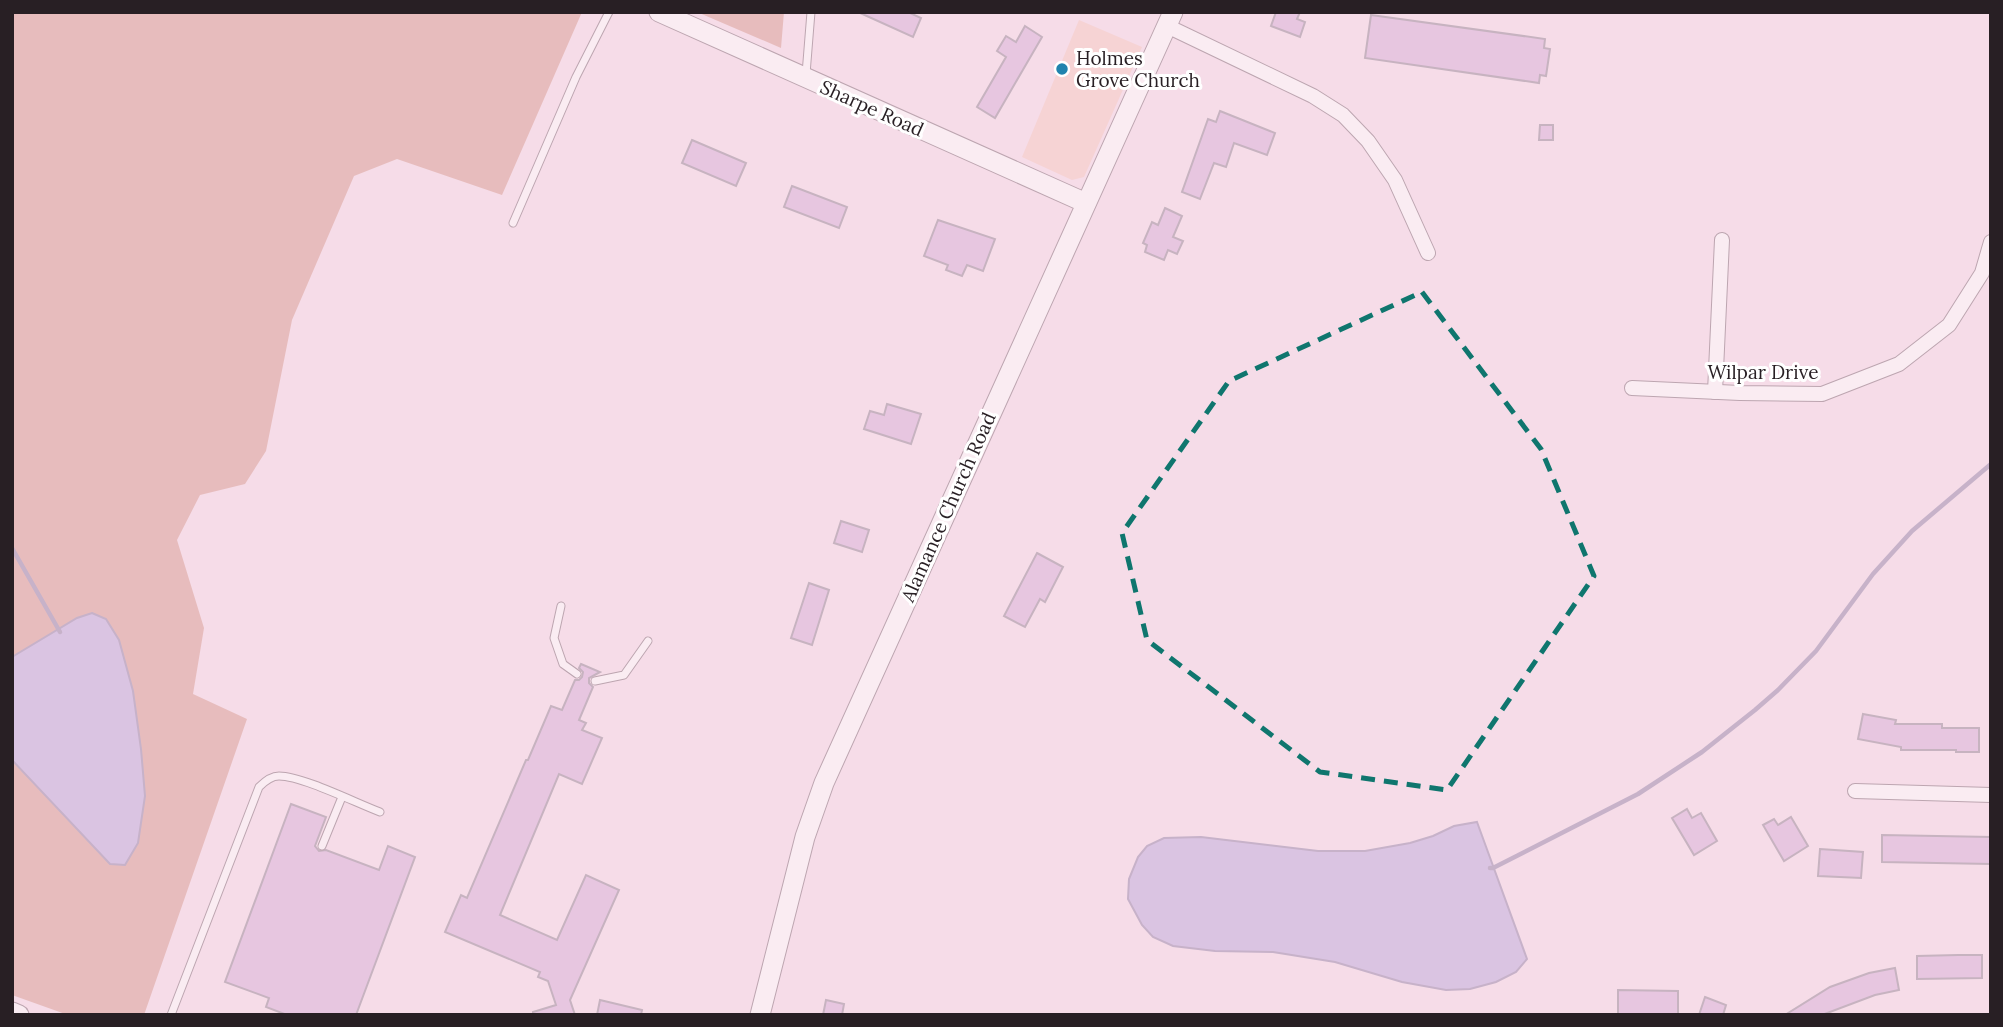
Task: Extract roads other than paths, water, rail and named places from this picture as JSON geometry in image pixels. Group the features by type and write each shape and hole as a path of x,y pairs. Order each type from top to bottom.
{"main road":[{"name":"Sharpe Road","path":"659,12 1086,203"},
{"name":"Alamance Church Road","path":"760,1015 801,850 824,783 1170,19"},
{"path":"12,1012 19,1015"}],"street":[{"path":"1170,19 1343,115 1368,141 1395,180 1428,253"},
{"path":"1715,392 1723,240"},
{"name":"Wilpar Drive","path":"1632,388 1822,394 1899,364 1949,324 1982,273 1991,242"},
{"path":"1856,791 1991,795"}],"lane":[{"path":"513,223 576,77 609,12"},
{"path":"806,78 811,12"},
{"path":"561,606 554,638 563,664 577,674"},
{"path":"595,681 624,675 649,641"},
{"path":"172,1015 259,786 276,776 295,778 380,812"},
{"path":"323,846 342,797"}],"waterway":[{"path":"1490,868 1638,794 1702,752 1755,710 1816,651 1873,574 1912,531 1991,464"},
{"path":"12,548 60,632"}],"place":[{"name":"Holmes Grove Church","path":"1062,69"}]}
